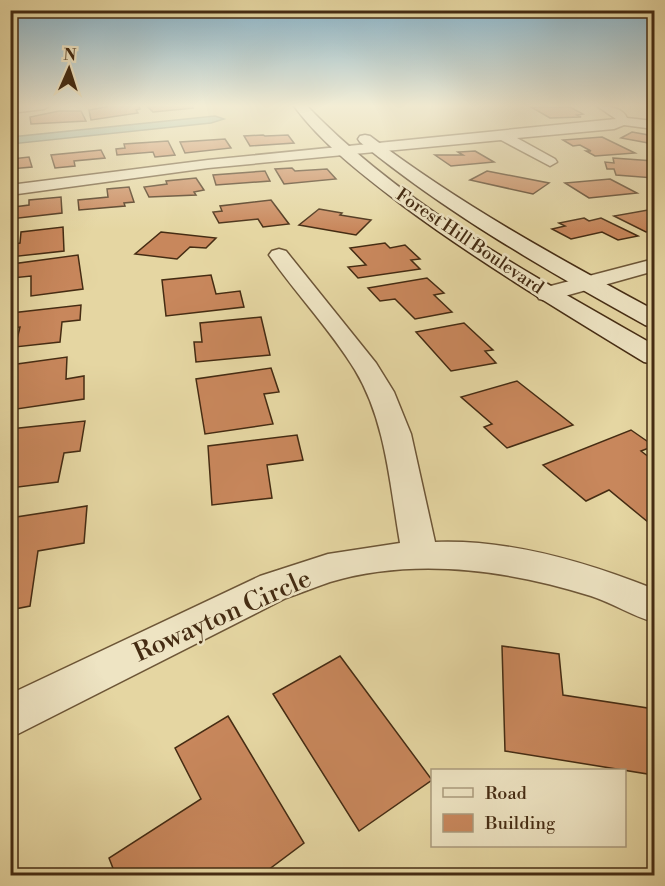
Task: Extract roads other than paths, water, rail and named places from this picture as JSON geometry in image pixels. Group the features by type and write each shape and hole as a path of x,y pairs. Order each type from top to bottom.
{"main road":[{"name":"Forest Hill Boulevard","path":"340,147 405,198 547,294 654,356"},
{"name":"Forest Hill Boulevard","path":"376,148 461,207 587,283 654,320"}],"street":[{"path":"10,189 208,164 382,147"},
{"path":"524,147 550,162"},
{"path":"279,255 367,368 380,392 396,434 420,555"},
{"path":"547,294 654,265"},
{"name":"Rowayton Circle","path":"10,717 273,587 328,568 384,558 451,555 510,561 580,577 654,606"}]}
